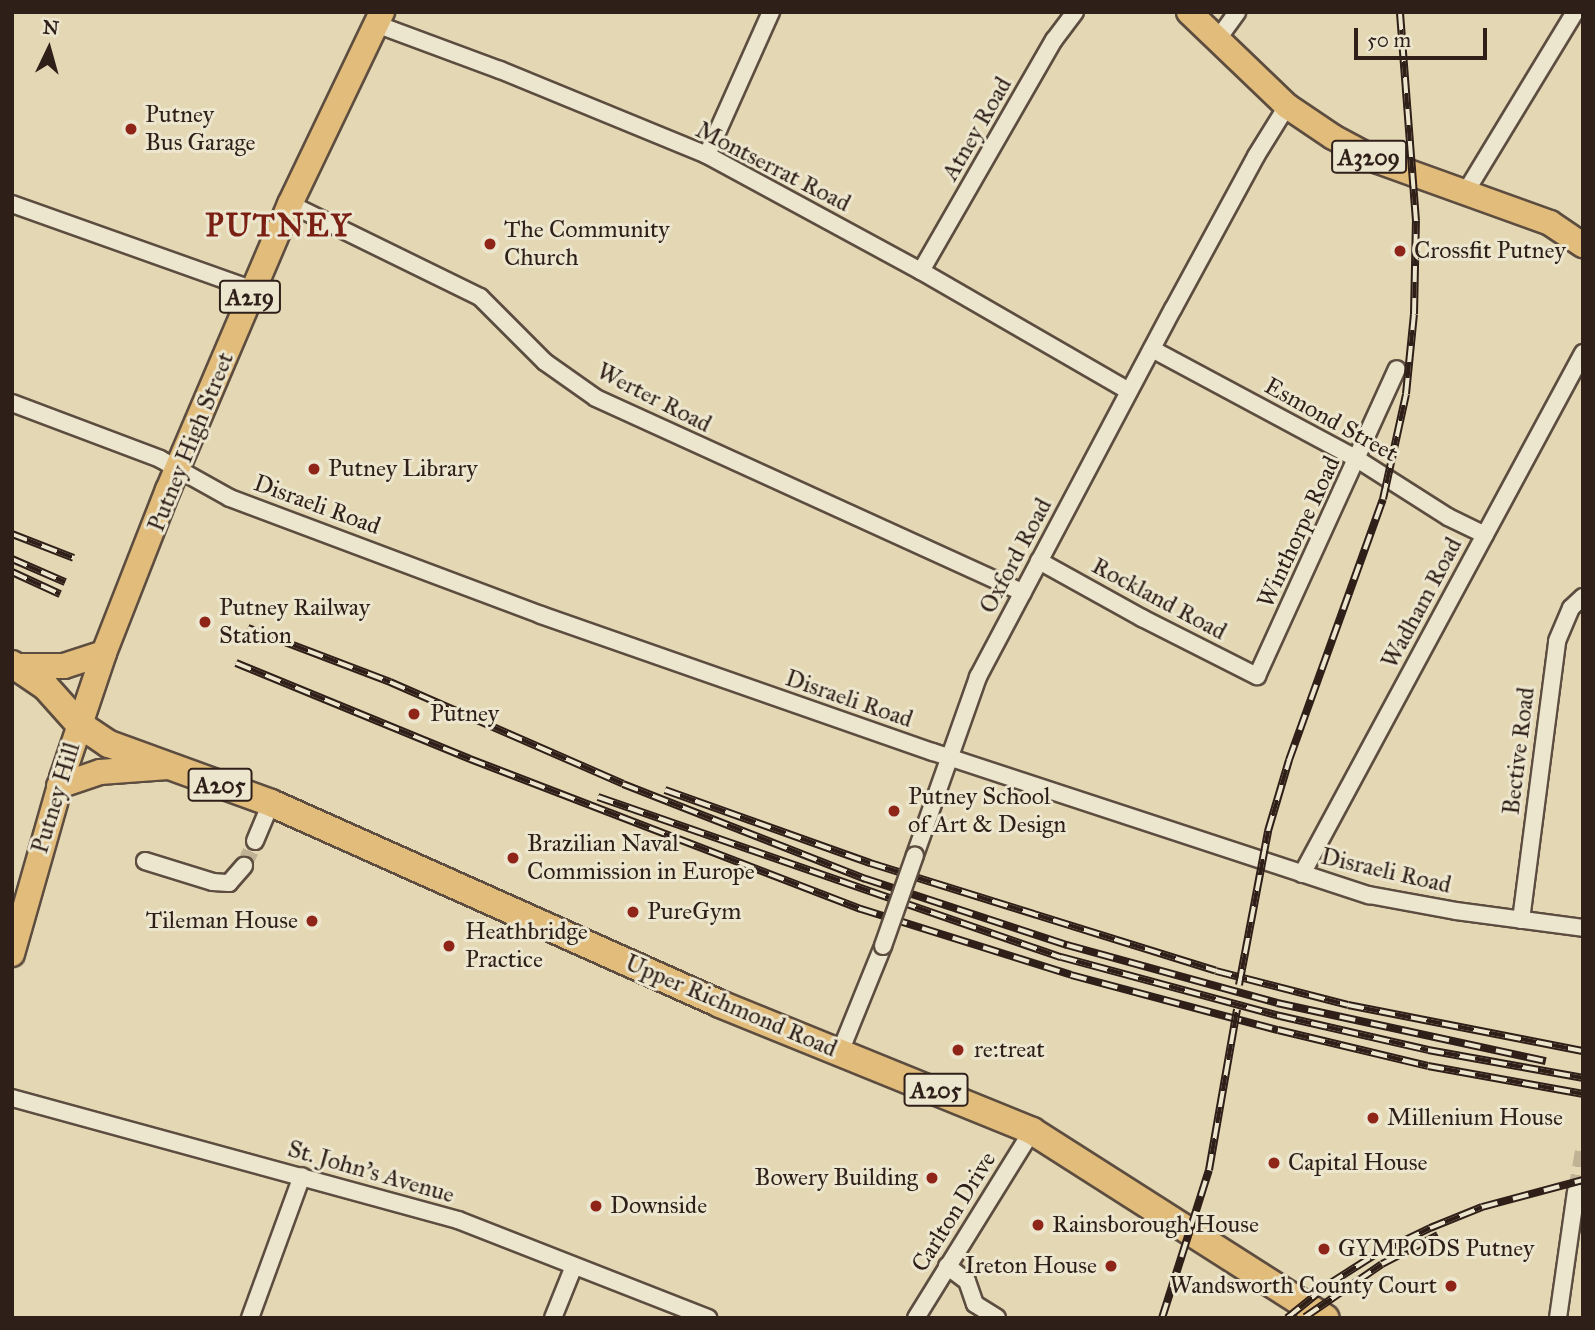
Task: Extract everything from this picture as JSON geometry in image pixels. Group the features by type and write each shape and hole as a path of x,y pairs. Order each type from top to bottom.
{"highway":[{"name":"Upper Richmond Road","path":"14,665 45,686 79,724 109,744 271,803 720,1004 1032,1130 1326,1318"}],"main road":[{"name":"A3209","path":"1188,12 1287,106 1333,137 1369,157 1550,223 1583,245"},
{"name":"Putney High Street","path":"79,724 104,653 253,290 290,204 379,18"},
{"path":"14,665 64,666 104,653"},
{"name":"Putney Hill","path":"12,954 79,724"},
{"path":"60,786 100,772 168,767"}],"street":[{"path":"707,155 771,12"},
{"name":"Atney Road","path":"921,271 1058,33 1075,12"},
{"path":"1217,40 1237,12"},
{"path":"1465,193 1575,12"},
{"name":"Montserrat Road","path":"379,18 707,155 921,271 1129,391"},
{"name":"Oxford Road","path":"840,1052 883,946 978,677 1256,156 1287,106"},
{"path":"12,204 253,290"},
{"name":"Werter Road","path":"290,204 480,297 545,362 596,398 1023,593"},
{"name":"Esmond Street","path":"1152,349 1357,459 1448,517 1485,535"},
{"name":"Wadham Road","path":"1302,874 1583,353"},
{"name":"Winthorpe Road","path":"1258,676 1397,369"},
{"name":"Disraeli Road","path":"12,403 160,459 230,498 541,615 950,757 1302,874 1392,900 1583,928"},
{"name":"Rockland Road","path":"1040,561 1142,618 1258,676"},
{"name":"Bective Road","path":"1521,920 1558,641 1571,608 1583,597"},
{"path":"256,841 271,803"},
{"path":"145,861 214,882 229,883 244,866"},
{"name":"St. John's Avenue","path":"12,1098 458,1220 708,1318"},
{"name":"Carlton Drive","path":"916,1318 1032,1130"},
{"path":"250,1318 302,1176"},
{"path":"1558,1318 1576,1191"},
{"path":"553,1318 574,1266"},
{"path":"947,1266 967,1281 975,1304 998,1318"}],"tunnel":[{"path":"244,866 255,841"},
{"path":"1576,1191 1583,1152"}],"railway":[{"path":"1239,985 1268,831 1289,760 1383,499 1406,394 1414,314 1416,221 1400,12"},
{"path":"12,534 74,558"},
{"path":"12,559 65,582"},
{"path":"12,572 60,594"},
{"path":"248,628 390,682 623,784 866,879 1067,945 1277,1003 1546,1061"},
{"path":"236,663 470,759 861,909 1071,975 1278,1030 1428,1066 1583,1094"},
{"path":"665,790 870,863 1216,971 1348,1005 1583,1051"},
{"path":"598,797 1061,957 1280,1016 1428,1050 1583,1078"},
{"path":"1162,1318 1209,1170 1237,1009"},
{"path":"1287,1318 1329,1284 1376,1254 1430,1228 1482,1207 1583,1180"},
{"path":"1305,1317 1382,1264 1438,1235"}],"place":[{"name":"Putney Bus Garage","path":"131,129"},
{"name":"The Community Church","path":"490,244"},
{"name":"Crossfit Putney","path":"1400,251"},
{"name":"Putney Library","path":"314,469"},
{"name":"Putney Railway Station","path":"205,622"},
{"name":"Putney","path":"414,714"},
{"name":"Putney School of Art & Design","path":"894,811"},
{"name":"Brazilian Naval Commission in Europe","path":"513,858"},
{"name":"PureGym","path":"633,912"},
{"name":"Tileman House","path":"312,921"},
{"name":"Heathbridge Practice","path":"449,946"},
{"name":"re:treat","path":"958,1050"},
{"name":"Millenium House","path":"1373,1118"},
{"name":"Capital House","path":"1274,1163"},
{"name":"Bowery Building","path":"932,1178"},
{"name":"Downside","path":"596,1206"},
{"name":"Rainsborough House","path":"1038,1225"},
{"name":"GYMPODS Putney","path":"1324,1249"},
{"name":"Ireton House","path":"1111,1266"},
{"name":"Wandsworth County Court","path":"1451,1286"}],"district":[{"name":"PUTNEY","path":"279,226"}]}
